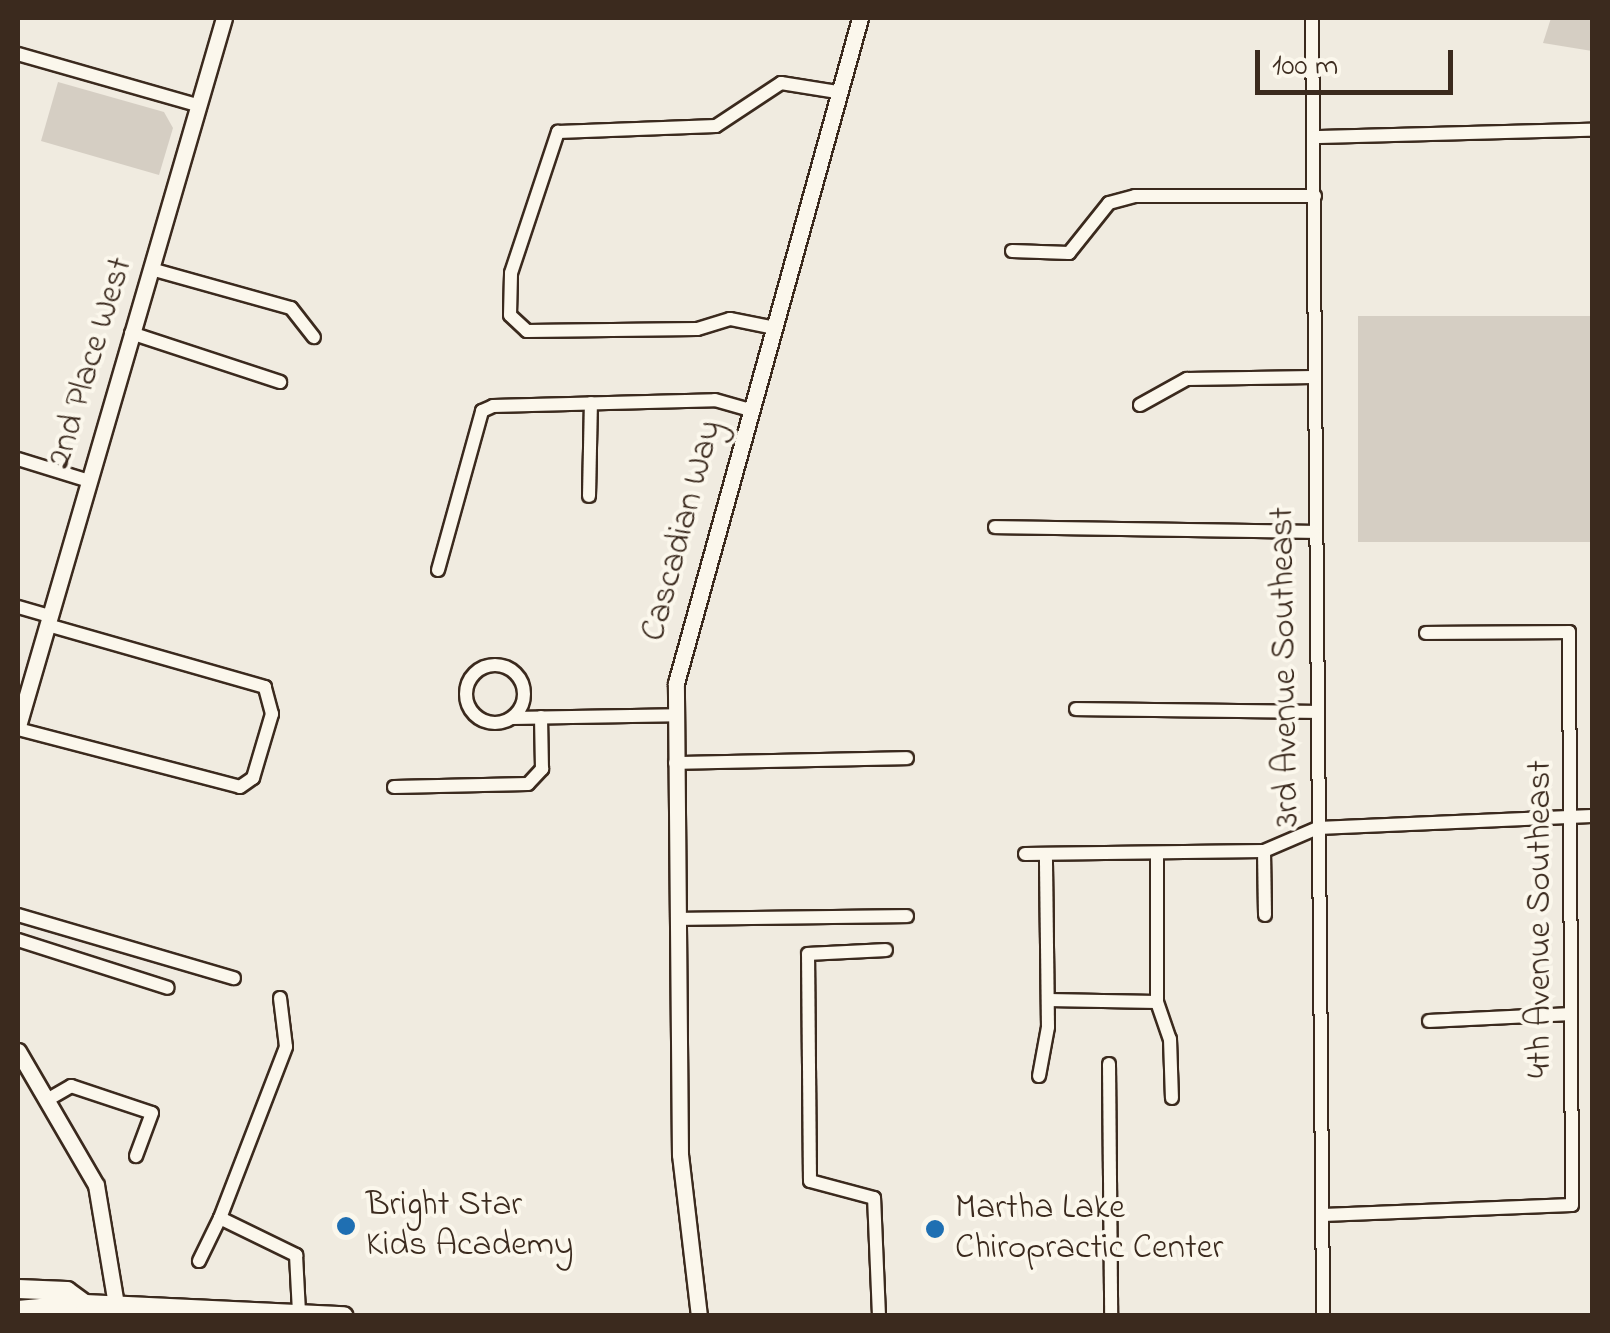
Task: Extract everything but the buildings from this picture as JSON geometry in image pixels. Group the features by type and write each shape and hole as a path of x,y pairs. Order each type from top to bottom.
{"main road":[{"path":"18,1289 68,1291 84,1304"},
{"path":"18,1310 84,1304 118,1310 344,1316"}],"street":[{"name":"2nd Place West","path":"18,728 86,480 224,18"},
{"name":"3rd Avenue Southeast","path":"1312,18 1323,1316"},
{"name":"Cascadian Way","path":"699,1316 680,1155 676,715 683,630 838,92 854,19"},
{"path":"18,54 200,106"},
{"path":"770,327 730,320 697,329 516,326 511,273 558,132 716,126 781,83 838,92"},
{"path":"1316,137 1592,130"},
{"path":"1012,250 1069,253 1109,203 1135,196 1316,196"},
{"path":"151,269 291,308 314,337"},
{"path":"131,333 280,382"},
{"path":"1140,405 1187,378 1313,377"},
{"path":"438,570 482,411 715,400 747,409"},
{"path":"590,403 590,496"},
{"path":"18,459 86,480"},
{"path":"995,527 1314,532"},
{"path":"18,607 49,621 265,687 274,698 253,778 240,786 18,728"},
{"name":"4th Avenue Southeast","path":"1323,1216 1572,1206 1573,817 1569,632 1426,633"},
{"path":"512,718 523,704 521,681 504,666 482,668 467,685 468,708 486,722 512,718 676,715"},
{"path":"1076,709 1317,712"},
{"path":"394,787 528,784 542,769 541,717"},
{"path":"676,764 906,758"},
{"path":"1025,854 1264,851 1318,828 1592,816"},
{"path":"1264,851 1264,915"},
{"path":"1039,1076 1048,1000 1046,854"},
{"path":"1156,854 1157,1002 1170,1039 1172,1098"},
{"path":"18,915 234,978"},
{"path":"677,919 907,916"},
{"path":"18,940 168,988"},
{"path":"879,1316 874,1198 810,1181 808,954 886,950"},
{"path":"199,1261 220,1218 286,1047 280,998"},
{"path":"1048,1000 1157,1002"},
{"path":"1429,1021 1571,1014"},
{"path":"18,1052 96,1185 118,1310"},
{"path":"1109,1064 1111,1316"},
{"path":"47,1100 71,1086 152,1112 136,1156"},
{"path":"220,1218 296,1255 299,1313"}],"shaded area":[{"path":"1551,18 1592,18 1592,51 1543,43"},
{"path":"58,82 164,112 173,128 159,175 41,141"},
{"path":"1358,316 1592,316 1592,542 1358,542"}],"place":[{"name":"Bright Star Kids Academy","path":"346,1226"},
{"name":"Martha Lake Chiropractic Center","path":"935,1229"}]}
